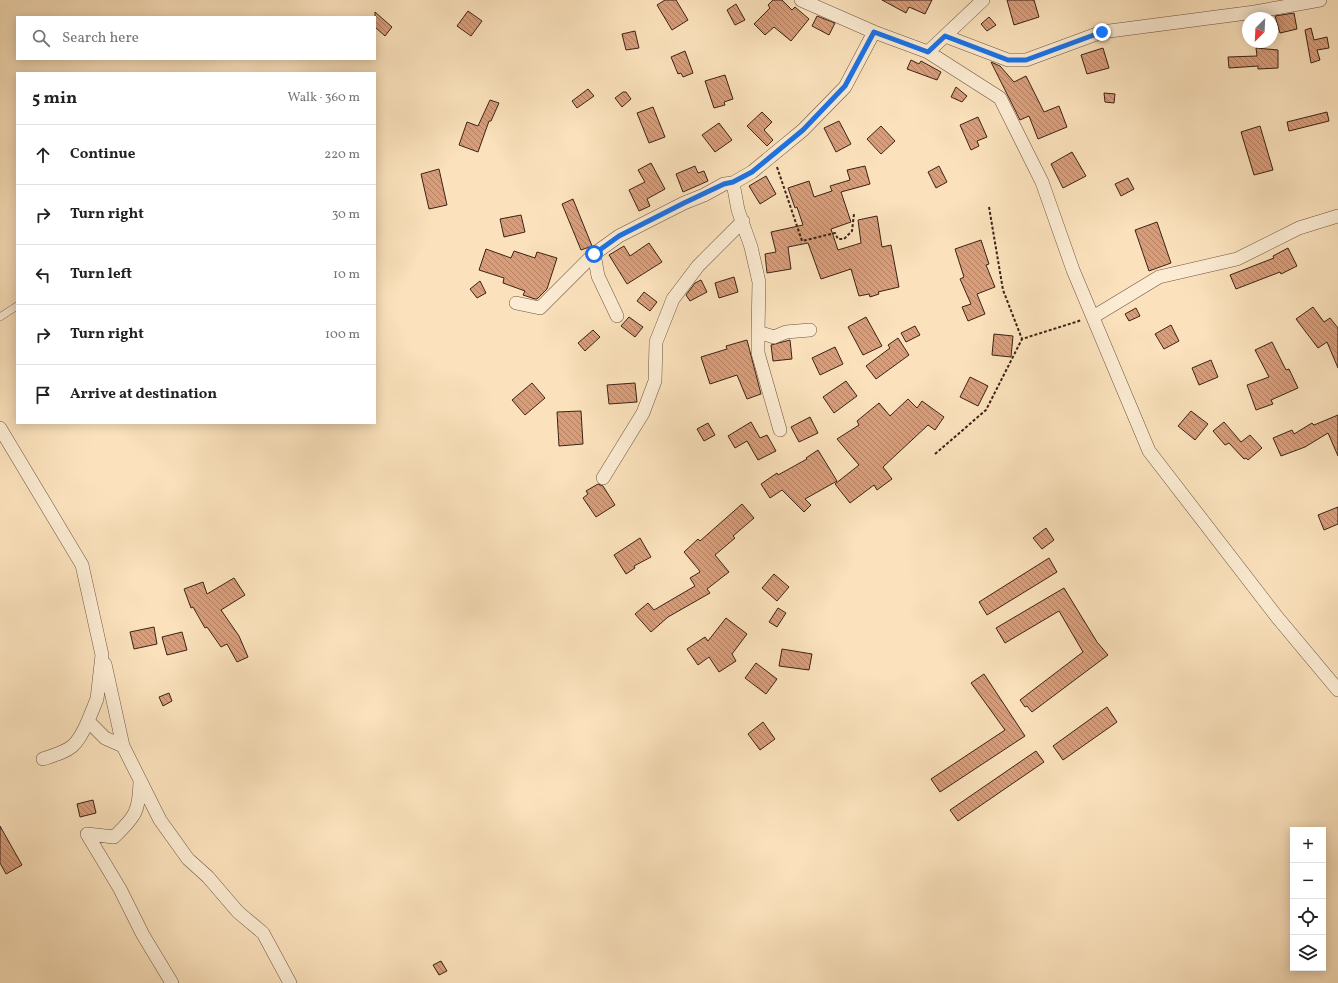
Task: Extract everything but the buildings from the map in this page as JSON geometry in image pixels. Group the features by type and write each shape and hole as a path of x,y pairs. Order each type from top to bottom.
{"street":[{"path":"801,0 874,32 928,52 1000,98 1042,182 1092,317 1149,451 1277,617 1338,690"},
{"path":"928,52 983,0"},
{"path":"945,36 1008,60 1026,60 1102,32 1255,12 1320,0"},
{"path":"516,303 540,308 594,254 619,236 684,203 724,184 733,182 752,172 803,130 845,86 874,32"},
{"path":"733,182 736,204 751,247 759,282 758,353 780,430"},
{"path":"1092,317 1159,277 1237,259 1299,228 1338,216"},
{"path":"603,478 643,413 655,381 656,342 673,299 698,266 743,221"},
{"path":"594,254 598,276 617,316"},
{"path":"758,332 774,336 786,332 810,330"},
{"path":"0,428 82,565 123,746 160,820 188,859 208,877 238,912 263,933 290,983"},
{"path":"43,759 69,750 82,735 96,699 102,655"},
{"path":"88,721 105,738 123,746"},
{"path":"140,780 139,806 121,830 114,836 87,834 123,895 143,935 172,983"}],"lane":[{"path":"0,317 16,307"}],"path":[{"path":"776,163 802,242 835,233 838,239 844,239 852,231 854,214"},
{"path":"989,207 1003,290 1022,339"},
{"path":"935,454 986,410 1022,339 1092,317"}],"route":[{"path":"594,254 619,236 684,203 704,195 724,184 733,182 752,172 803,130 845,86 874,32 928,52 945,36 1008,60 1026,60 1102,32"}]}
